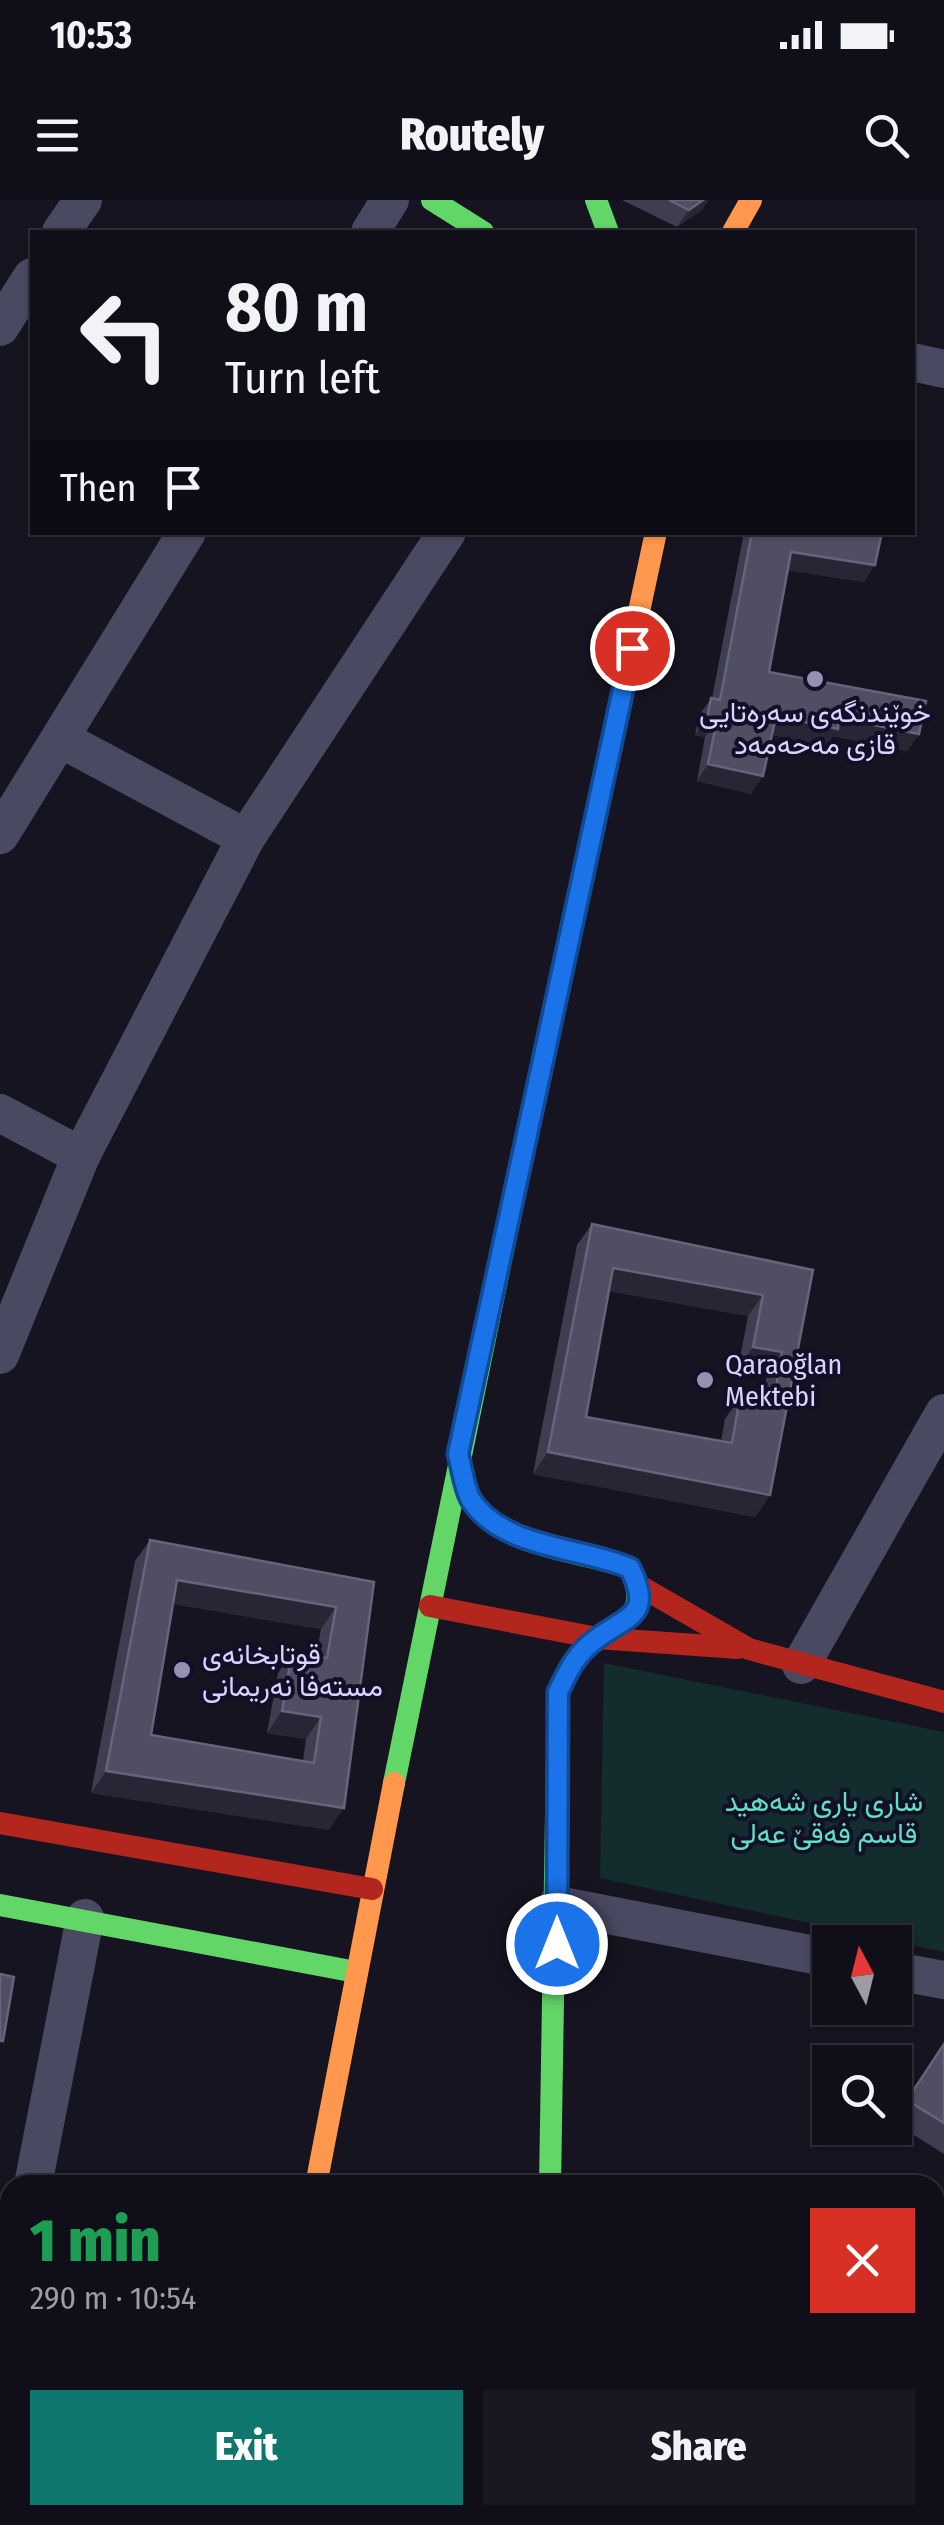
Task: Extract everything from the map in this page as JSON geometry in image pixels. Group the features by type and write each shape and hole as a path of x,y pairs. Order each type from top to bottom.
{"main road":[{"path":"432,200 480,230"},
{"path":"596,200 607,230"},
{"path":"733,230 751,200"},
{"path":"318,2175 458,1454 655,535"},
{"path":"458,1454 471,1499 494,1522 525,1538 610,1559 630,1568 638,1585 640,1604 628,1622 598,1638 574,1660 558,1692 550,2175"},
{"path":"494,1547 525,1538"},
{"path":"436,1572 464,1558"},
{"path":"638,1585 749,1649 944,1702"},
{"path":"430,1606 598,1638 749,1649"},
{"path":"0,1823 372,1889"},
{"path":"0,1905 356,1972"}],"street":[{"path":"63,230 82,200"},
{"path":"371,230 390,200"},
{"path":"0,327 30,280"},
{"path":"915,363 944,369"},
{"path":"0,834 184,535"},
{"path":"0,1355 81,1156 246,838 445,535"},
{"path":"61,739 246,838"},
{"path":"0,1113 81,1156"},
{"path":"801,1666 932,1461 944,1414"},
{"path":"557,1906 812,1955"},
{"path":"35,2175 85,1918"},
{"path":"912,1974 944,1980"}],"green space":[{"name":"شاری یاری شەهید قاسم فەقێ عەلی","path":"604,1663 944,1732 944,1952 912,1945 912,1925 818,1925 600,1878"}],"building":[{"path":"669,200 703,200 689,210"},
{"path":"751,535 881,535 875,565 791,552 769,672 926,701 919,734 839,718 838,729 776,716 763,776 708,764 717,720 707,718 711,698 720,700"},
{"path":"592,1224 813,1270 770,1495 548,1452","holes":["613,1268 763,1295 753,1347 782,1352 773,1404 740,1397 732,1443 586,1417"]},
{"path":"150,1540 374,1582 344,1808 106,1771","holes":["177,1580 336,1607 327,1658 292,1652 282,1711 321,1717 314,1763 151,1735"]},
{"path":"0,1974 14,1977 3,2041 0,2041"},
{"path":"944,2044 944,2123 912,2103 912,2092"}],"traffic: fast":[{"path":"432,200 480,230"},
{"path":"596,200 607,230"},
{"path":"394,1783 527,1133"},
{"path":"458,1454 468,1495 502,1529 544,1546 630,1568 636,1585 637,1598 630,1616 583,1651 558,1692 550,2175"},
{"path":"0,1905 356,1972"}],"traffic: slow":[{"path":"734,230 751,200"},
{"path":"576,906 655,535"},
{"path":"318,2175 394,1783"}],"traffic: jam":[{"path":"527,1133 576,906"},
{"path":"638,1585 749,1649 944,1702"},
{"path":"430,1606 597,1638 738,1648"},
{"path":"0,1823 372,1889"}],"place":[{"name":"خوێندنگەی سەرەتایی قازی مەحەمەد","path":"815,679"},
{"name":"Qaraoğlan Mektebi","path":"705,1380"},
{"name":"قوتابخانەی مستەفا نەریمانی","path":"182,1670"}],"route":[{"path":"557,1944 558,1692 574,1660 598,1638 628,1622 640,1604 638,1585 630,1568 610,1559 525,1538 494,1522 471,1499 458,1454 632,648"}]}
